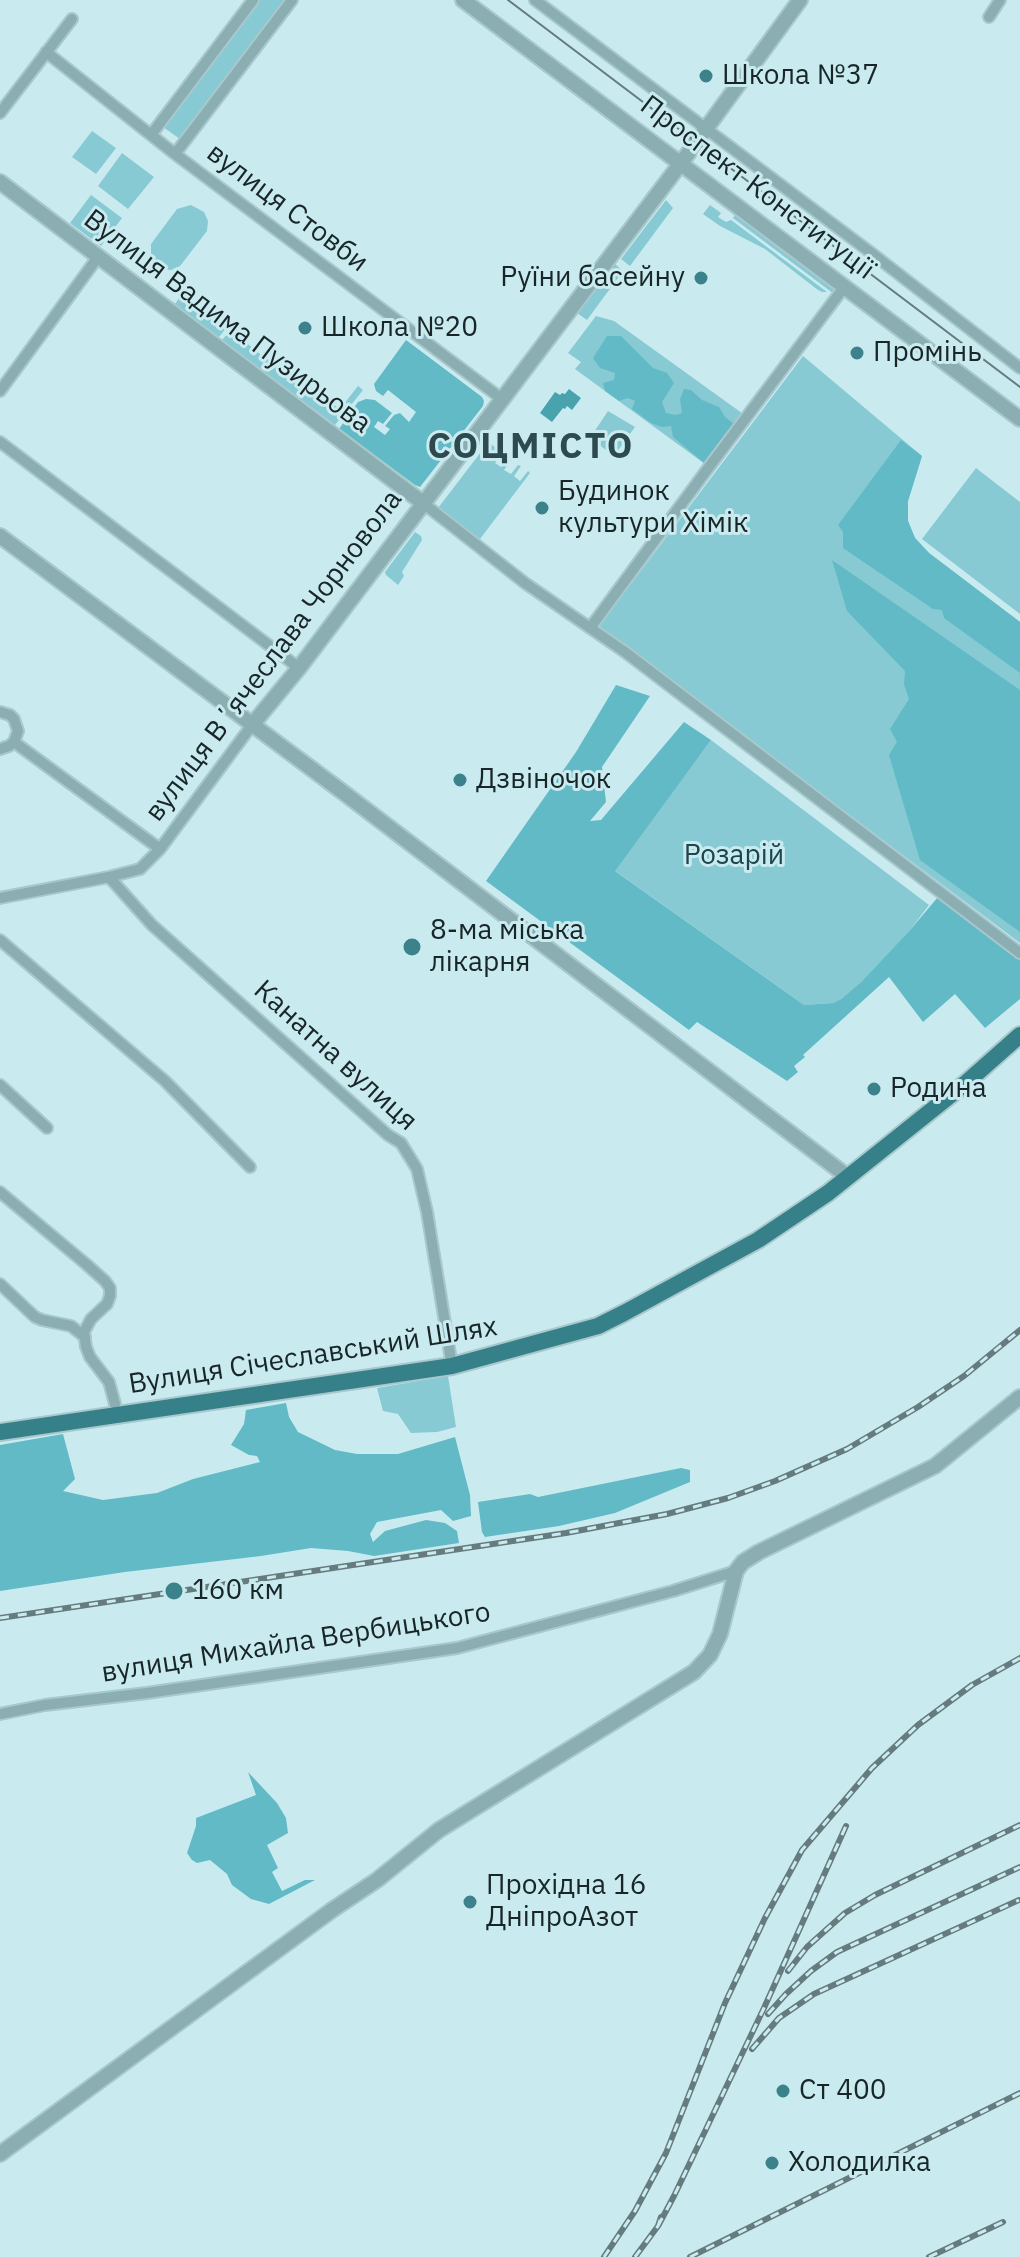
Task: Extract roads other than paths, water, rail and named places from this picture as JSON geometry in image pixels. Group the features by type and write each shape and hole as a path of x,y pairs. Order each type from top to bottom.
{"main road":[{"name":"Вулиця Січеславський Шлях","path":"0,1432 452,1366 598,1326 758,1240 828,1193 967,1082 1020,1035"}],"street":[{"path":"151,135 253,0"},
{"path":"175,154 292,0"},
{"name":"Проспект Конституції","path":"463,0 1020,419"},
{"path":"535,0 1020,368"},
{"path":"706,129 800,0"},
{"path":"989,17 1000,0"},
{"path":"0,113 72,19"},
{"name":"вулиця Стовби","path":"46,52 175,154 502,399"},
{"name":"вулиця Вʼячеслава Чорновола","path":"0,898 140,869 160,849 706,129"},
{"name":"Вулиця Вадима Пузирьова","path":"0,182 423,503"},
{"path":"0,391 98,257"},
{"path":"590,628 845,286"},
{"path":"0,442 299,668"},
{"path":"423,503 525,583 625,652 1020,953"},
{"path":"0,536 848,1177"},
{"path":"0,712 10,715 17,725 14,742 0,749"},
{"path":"14,742 160,849"},
{"name":"Канатна вулиця","path":"109,877 152,925 388,1135 401,1143 417,1169 427,1212 452,1366"},
{"path":"0,940 165,1081 250,1167"},
{"path":"0,1085 47,1128"},
{"path":"0,1192 110,1288 107,1304 91,1319 84,1332 90,1357 109,1382 115,1404"},
{"path":"0,1284 35,1317 71,1326 85,1337"},
{"path":"0,2154 377,1880 439,1830 694,1672 710,1655 720,1634 736,1571 743,1562 935,1466 1020,1397"},
{"name":"вулиця Михайла Вербицького","path":"0,1714 45,1705 457,1648 673,1591 736,1571"}],"tram line":[{"path":"508,0 1020,387"}],"railway":[{"path":"0,1618 566,1533 667,1514 728,1498 847,1449 964,1376 1020,1330"},
{"path":"604,2257 635,2211 666,2153 725,2003 765,1918 802,1850 872,1768 918,1725 972,1685 1020,1658"},
{"path":"788,1971 807,1947 845,1913 875,1895 1020,1825"},
{"path":"658,2226 764,2008 846,1826"},
{"path":"768,2014 811,1971 837,1952 1020,1867"},
{"path":"752,2049 779,2018 814,1994 1019,1900"},
{"path":"690,2257 1020,2093"},
{"path":"635,2257 661,2217"},
{"path":"929,2257 1003,2222"}],"place":[{"name":"Школа №37","path":"706,76"},
{"name":"Руїни басейну","path":"701,278"},
{"name":"Школа №20","path":"305,328"},
{"name":"Промінь","path":"857,353"},
{"name":"Будинок культури Хімік","path":"542,508"},
{"name":"Дзвіночок","path":"460,780"},
{"name":"8-ма міська лікарня","path":"412,947"},
{"name":"Родина","path":"874,1089"},
{"name":"160 км","path":"174,1591"},
{"name":"Прохідна 16 ДніпроАзот","path":"470,1902"},
{"name":"Ст 400","path":"783,2091"},
{"name":"Холодилка","path":"772,2163"}],"district":[{"name":"СОЦМІСТО","path":"531,448"}],"park label":[{"name":"Розарій","path":"734,856"}]}
